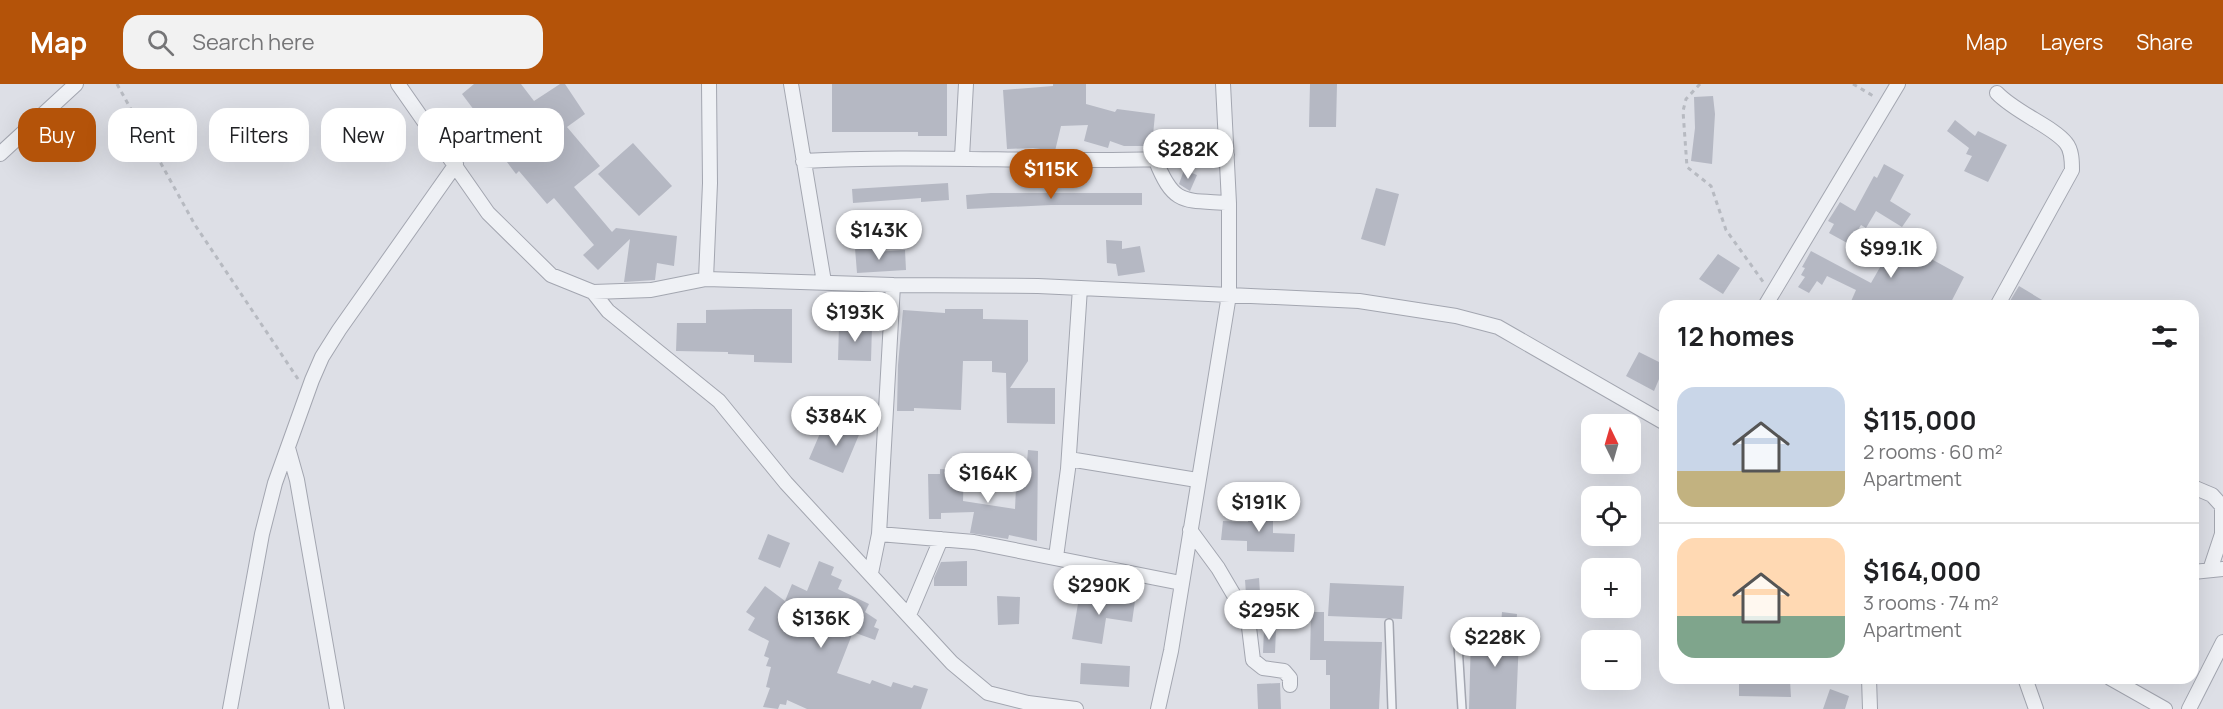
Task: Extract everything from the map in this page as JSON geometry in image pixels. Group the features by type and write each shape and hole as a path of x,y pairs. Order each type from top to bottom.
{"street":[{"path":"0,154 75,84"},
{"path":"398,84 488,213 551,275 593,292 651,290 706,279 1080,288 1359,302 1456,316 1498,327 1659,420"},
{"path":"706,279 710,183 709,84"},
{"path":"790,84 824,282"},
{"path":"962,157 966,84"},
{"path":"1158,709 1229,295 1229,203 1223,84"},
{"path":"1770,300 1898,84"},
{"path":"1997,93 2007,104 2066,143 2072,156 2072,170 2000,300"},
{"path":"803,161 962,157 1156,161 1227,155"},
{"path":"1156,161 1169,190 1179,197 1229,203"},
{"path":"230,709 262,534 275,483 322,357 456,164"},
{"path":"871,573 879,534 893,285"},
{"path":"1056,557 1069,459 1080,288"},
{"path":"593,292 608,311 718,401 786,483 952,663 988,693 1028,703 1076,709"},
{"path":"288,448 297,480 337,709"},
{"path":"1069,459 1197,480"},
{"path":"2199,490 2212,495 2222,506 2222,534 2216,570 2199,571"},
{"path":"1190,530 1218,567 1248,619 1253,660 1263,668 1284,671 1290,678 1290,685"},
{"path":"879,534 975,542 1181,583"},
{"path":"909,615 941,539"},
{"path":"2189,709 2223,642"},
{"path":"1869,684 1870,709"},
{"path":"2027,684 2036,709"},
{"path":"2121,684 2165,709"}],"lane":[{"path":"1389,623 1392,709"},
{"path":"1458,645 1462,709"}],"path":[{"path":"117,84 195,225 308,393"},
{"path":"1700,84 1686,99 1683,111 1687,166 1711,186 1726,230 1768,300"},
{"path":"1853,84 1886,104"}],"building":[{"path":"474,84 521,84 534,101 560,84 565,84 585,114 567,127 600,166 574,187 612,232 616,228 677,236 674,266 657,263 655,280 624,282 630,239 598,270 583,255 594,245 554,198 547,204 519,171 516,174 507,162 564,162 564,108 472,108 462,94"},
{"path":"832,84 947,84 947,136 918,136 918,132 832,132"},
{"path":"1053,84 1086,84 1086,104 1115,112 1117,109 1155,114 1152,146 1124,146 1110,141 1108,148 1084,141 1088,125 1061,126 1055,151 1033,148 1007,149 1003,90 1053,86"},
{"path":"1310,84 1337,84 1336,127 1309,127"},
{"path":"1713,96 1715,114 1712,164 1691,161 1695,128 1694,97"},
{"path":"1955,120 1975,136 1978,131 2007,145 1988,182 1964,171 1972,156 1966,154 1969,148 1947,131"},
{"path":"633,143 672,186 639,216 598,174"},
{"path":"1884,164 1904,175 1890,201 1911,214 1902,227 1876,211 1866,228 1861,225 1849,244 1829,233 1834,224 1828,221 1840,202 1855,211 1874,176 1877,178"},
{"path":"1184,170 1197,175 1190,191 1179,184"},
{"path":"948,183 949,200 921,202 921,198 853,203 852,189"},
{"path":"1376,188 1399,194 1385,246 1361,239"},
{"path":"1142,193 1142,205 1051,205 967,209 966,195"},
{"path":"1904,236 1927,248 1924,255 1964,277 1952,300 1852,300 1856,290 1827,276 1822,285 1817,281 1809,293 1798,287 1805,277 1801,275 1805,268 1802,267 1811,251 1871,283 1887,255 1893,258"},
{"path":"1106,240 1122,241 1122,249 1140,246 1145,272 1118,276 1116,264 1107,263"},
{"path":"874,247 874,252 905,250 906,270 857,273 855,248"},
{"path":"1718,254 1740,268 1723,294 1699,279"},
{"path":"2019,286 2042,300 2011,300"},
{"path":"792,309 792,363 754,362 754,355 728,354 728,352 676,351 677,323 706,323 706,310"},
{"path":"945,309 983,309 983,319 1028,320 1028,361 1010,388 1055,388 1055,424 1007,423 1006,373 992,372 992,361 963,361 961,410 914,408 914,411 897,411 903,310 945,313"},
{"path":"839,325 872,326 871,361 838,360"},
{"path":"1639,352 1659,362 1659,379 1654,391 1626,376"},
{"path":"838,421 861,430 843,473 809,459 821,431 832,435"},
{"path":"1028,450 1038,451 1037,541 1009,535 1008,539 970,533 974,512 941,513 941,519 929,519 928,474 940,474 940,469 964,470 963,501 1015,509 1016,487 1025,487"},
{"path":"1248,510 1273,511 1273,533 1295,534 1294,552 1247,551 1247,541 1221,540 1223,521 1248,522"},
{"path":"768,534 790,543 780,568 758,559"},
{"path":"819,561 834,567 831,575 842,580 838,589 869,604 865,612 877,620 874,627 879,629 875,640 853,632 837,673 870,684 872,680 891,687 893,682 912,688 914,685 928,689 921,709 807,709 787,700 786,705 780,704 778,709 763,707 770,688 766,687 771,667 766,666 769,658 764,656 769,641 748,630 755,618 746,612 765,586 785,601 792,584 807,591"},
{"path":"967,561 967,586 934,586 934,578 941,562"},
{"path":"1259,578 1260,593 1246,594 1245,580"},
{"path":"1330,583 1404,586 1402,619 1328,616"},
{"path":"1080,592 1135,601 1132,622 1106,618 1102,644 1072,639"},
{"path":"997,596 1020,597 1019,624 998,625"},
{"path":"1311,612 1324,612 1324,641 1382,642 1379,709 1330,709 1330,675 1326,675 1326,660 1310,660"},
{"path":"1502,612 1517,614 1515,639 1519,639 1516,709 1469,709 1471,637 1500,638"},
{"path":"1264,628 1276,629 1275,653 1263,653"},
{"path":"1081,663 1130,666 1129,687 1080,684"},
{"path":"1280,683 1281,709 1258,709 1257,684"},
{"path":"1739,684 1790,684 1791,697 1739,696"},
{"path":"1830,689 1849,696 1845,709 1823,709"}]}
